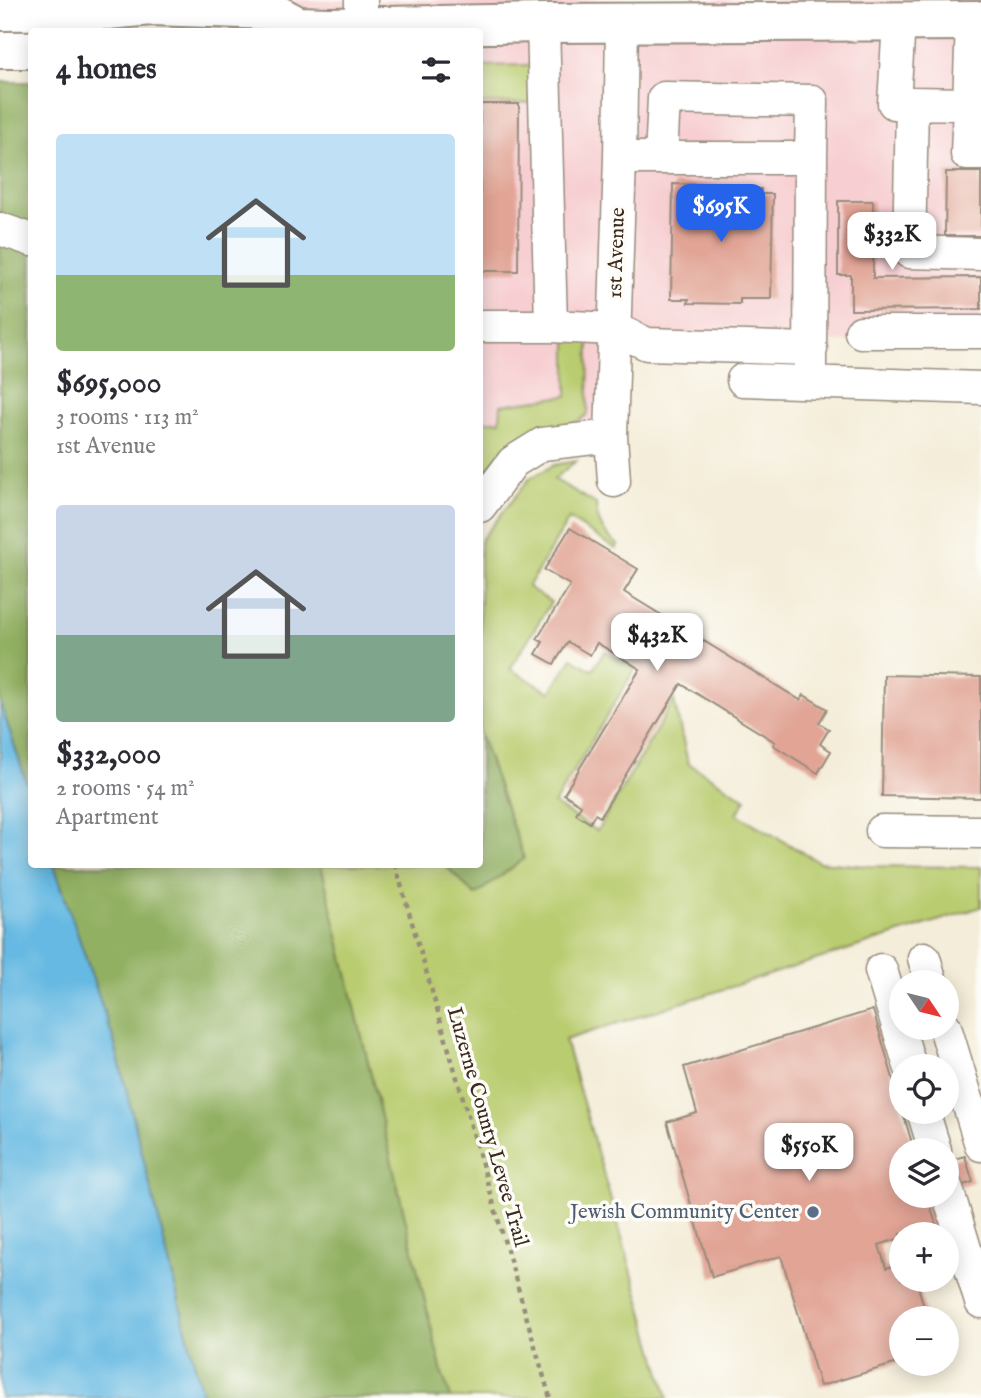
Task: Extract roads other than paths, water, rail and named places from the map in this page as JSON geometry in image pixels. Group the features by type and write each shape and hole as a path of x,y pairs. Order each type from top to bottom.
{"main road":[{"path":"0,11 108,10 150,3 268,9 323,21 637,16 736,11 899,22 967,16"},
{"path":"0,49 28,49"}],"street":[{"path":"531,16 551,326"},
{"name":"1st Avenue","path":"614,481 611,436 620,158 637,16"},
{"path":"967,16 967,153 981,154"},
{"path":"899,22 894,103 969,104"},
{"path":"661,158 664,98 811,100 810,383"},
{"path":"912,103 909,252 981,254"},
{"path":"620,158 811,158"},
{"path":"0,229 28,239"},
{"path":"483,326 615,329 647,344 811,349"},
{"path":"861,332 981,332"},
{"path":"743,380 981,388"},
{"path":"483,502 513,462 542,444 611,436"},
{"path":"882,831 981,832"},
{"path":"881,970 906,1054"},
{"path":"913,1054 934,1040"},
{"path":"948,1040 981,1146"},
{"path":"953,1208 981,1302"}],"water":[{"path":"0,702 28,787 28,868 55,868 114,1041 203,1398 0,1398"}],"place":[{"name":"Jewish Community Center","path":"813,1212"}]}
